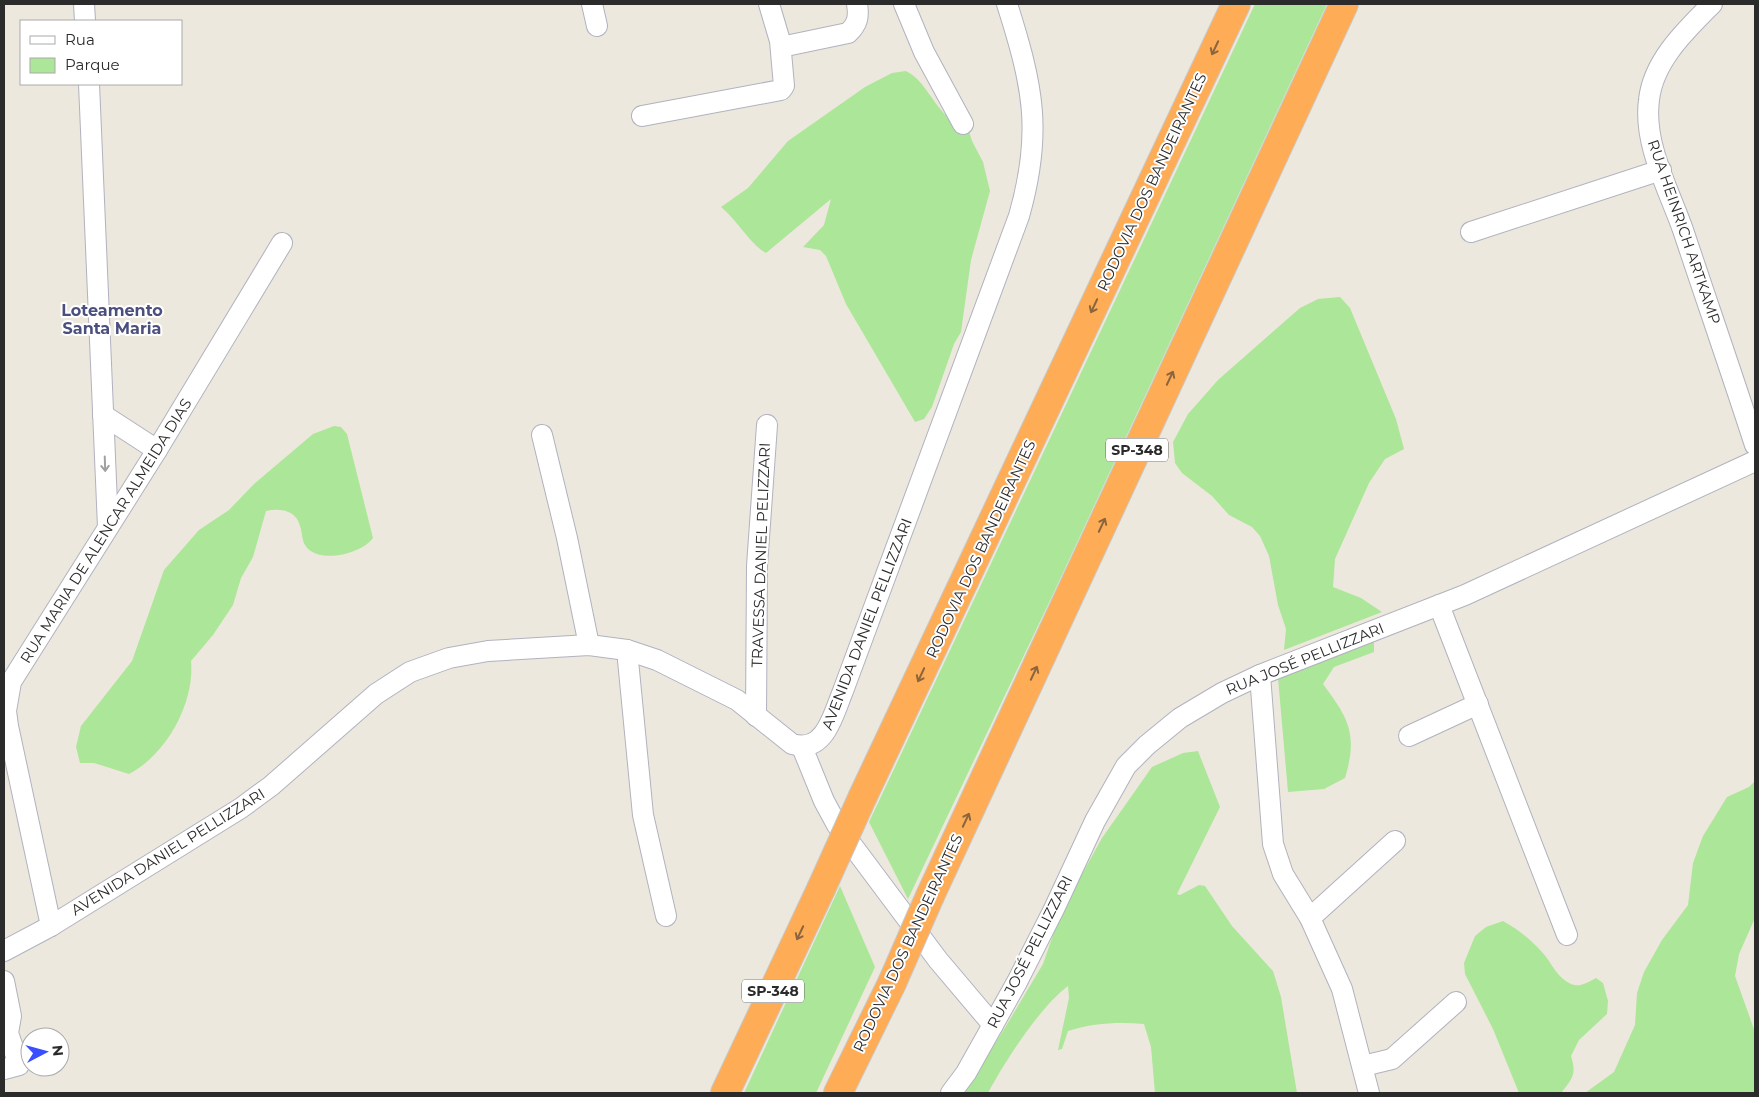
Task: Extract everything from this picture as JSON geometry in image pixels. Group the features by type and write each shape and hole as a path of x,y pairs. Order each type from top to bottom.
{"highway":[{"name":"RODOVIA DOS BANDEIRANTES","path":"725,1093 1236,4"},
{"name":"RODOVIA DOS BANDEIRANTES","path":"838,1093 892,982 930,896 1344,4"}],"street":[{"path":"84,4 85,20"},
{"path":"592,4 597,26"},
{"path":"642,116 781,90 784,81 781,47 769,4"},
{"path":"781,47 848,33 856,26 859,15 857,4"},
{"path":"904,4 924,52 963,124"},
{"name":"AVENIDA DANIEL PELLIZZARI","path":"9,946 51,926 241,808 271,786 376,694 410,672 449,658 488,651 589,645 627,650 657,660 737,700 780,736 802,747 818,742 826,732 844,691 998,272 1029,180 1034,140 1032,96 1022,50 1007,4"},
{"name":"RUA HEINRICH ARTKAMP","path":"1712,4 1669,52 1654,80 1648,117 1661,170 1755,445"},
{"path":"89,85 108,527"},
{"path":"1472,232 1661,170"},
{"name":"RUA MARIA DE ALENCAR ALMEIDA DIAS","path":"51,926 8,726 7,698 11,682 157,450 282,243"},
{"path":"103,415 157,450"},
{"name":"TRAVESSA DANIEL PELIZZARI","path":"756,716 757,566 766,425"},
{"path":"542,435 567,538 589,645"},
{"name":"RUA JOSÉ PELLIZZARI","path":"951,1093 966,1073 993,1025 1054,909 1095,821 1126,766 1147,745 1180,718 1222,693 1260,675 1439,605 1537,562 1755,461"},
{"path":"1439,605 1566,935"},
{"path":"627,650 643,815 666,916"},
{"path":"1260,675 1273,844 1283,874 1310,918 1342,989 1369,1093"},
{"path":"1409,736 1478,704"},
{"path":"802,747 824,801 837,825 938,960 993,1025"},
{"path":"1310,918 1395,841"},
{"path":"4,981 8,1033 19,1064 4,1069"},
{"path":"1363,1066 1392,1059 1456,1002"}],"green space":[{"path":"1255,4 1327,4 1055,590 908,899 869,822"},
{"path":"906,71 922,84 949,118 957,123 967,125 972,141 983,162 990,191 971,260 961,332 954,344 932,407 924,419 915,422 846,304 826,256 820,250 803,247 824,225 831,199 766,253 755,244 721,207 748,188 788,141 865,87 892,73"},
{"path":"1340,297 1350,308 1396,419 1404,449 1385,459 1369,483 1335,559 1333,587 1361,598 1382,612 1284,650 1286,629 1278,605 1269,556 1260,536 1252,527 1229,515 1212,496 1182,473 1175,463 1173,442 1188,414 1218,380 1300,308 1318,299"},
{"path":"334,426 341,427 347,434 373,538 367,544 350,553 329,556 319,555 305,545 295,516 282,510 266,511 253,557 241,578 233,605 213,635 191,661 191,677 183,710 166,741 155,754 129,774 94,763 80,763 76,747 81,726 132,661 164,570 199,530 229,510 254,484 313,434"},
{"path":"1374,638 1374,652 1334,667 1323,684 1339,707 1349,728 1351,750 1345,778 1324,789 1288,792 1278,678"},
{"path":"1198,751 1220,807 1177,894 1180,895 1199,885 1205,886 1232,926 1273,971 1281,997 1297,1093 1155,1093 1151,1047 1144,1024 1106,1024 1068,1031 1062,1049 1058,1050 1069,998 1068,986 1057,995 1035,1021 1013,1051 988,1093 962,1093 1003,1031 1043,964 1061,912 1102,838 1152,767 1183,753"},
{"path":"1755,781 1755,918 1739,954 1735,976 1755,1032 1755,1093 1585,1093 1614,1072 1635,1025 1637,993 1644,972 1662,940 1688,905 1693,863 1703,836 1727,797 1749,787"},
{"path":"840,886 875,967 816,1093 744,1093"},
{"path":"1503,921 1533,943 1566,981 1578,985 1596,978 1603,983 1608,1001 1607,1014 1579,1040 1571,1056 1574,1068 1572,1076 1561,1093 1519,1093 1493,1029 1465,974 1464,963 1475,936 1486,927"}],"district":[{"name":"Loteamento Santa Maria","path":"112,319"}]}
